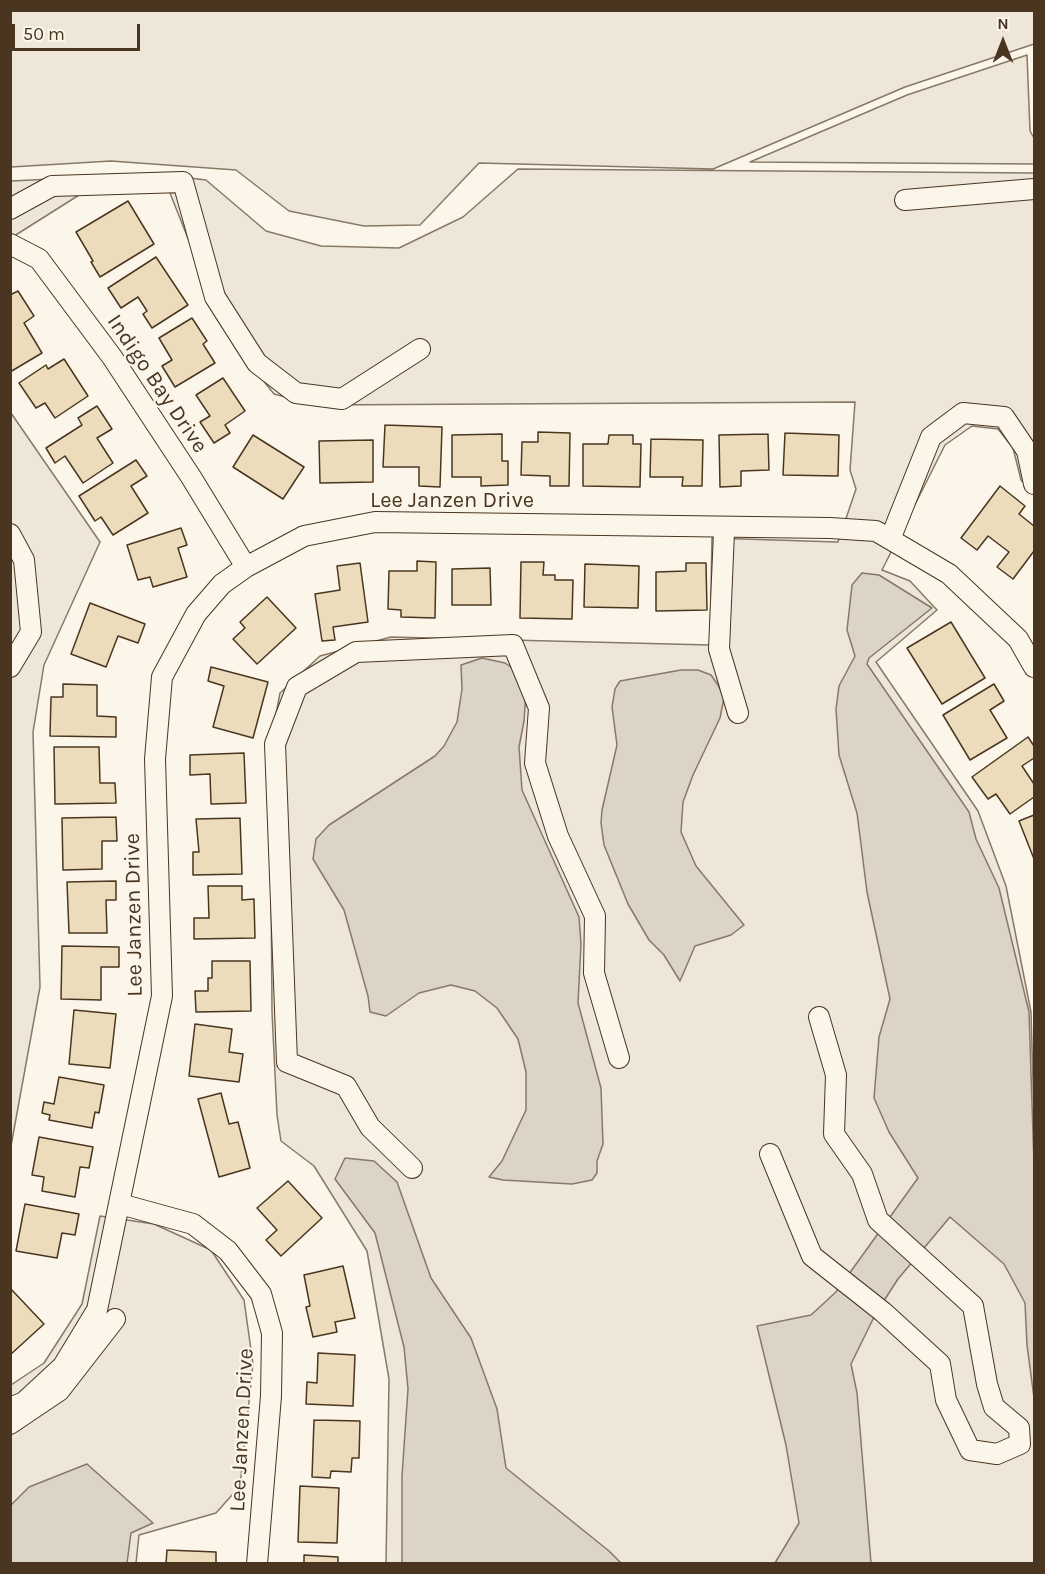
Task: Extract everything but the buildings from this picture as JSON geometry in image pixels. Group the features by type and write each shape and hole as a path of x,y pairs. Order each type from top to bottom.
{"street":[{"path":"10,209 52,186 183,182 215,297 257,363 296,393 342,399 420,349"},
{"path":"905,200 1035,189"},
{"name":"Indigo Bay Drive","path":"10,244 39,259 112,357 191,477 246,567"},
{"path":"892,532 931,437 963,413 1004,417 1028,451 1035,484"},
{"name":"Lee Janzen Drive","path":"10,1408 24,1402 63,1366 98,1310 162,996 155,759 162,677 196,614 222,585 246,567 304,536 375,522 830,528 876,531 949,574 1018,639 1035,667"},
{"path":"724,532 720,649 738,713"},
{"path":"10,534 24,560 31,632 10,667"},
{"path":"412,1168 370,1127 345,1086 286,1062 275,744 297,687 356,652 513,645 539,708 535,763 558,836 595,916 594,973 619,1058"},
{"path":"770,1154 812,1256 883,1312 940,1364 946,1400 970,1450 997,1454 1020,1444 1019,1428 994,1407 987,1384 973,1306 879,1220 862,1174 834,1134 836,1074 819,1017"},
{"name":"Lee Janzen Drive","path":"120,1204 193,1224 228,1251 261,1294 272,1333 271,1396 257,1563"},
{"path":"10,1425 59,1391 115,1319"}],"shaded area":[{"path":"11,10 1034,10 1034,44 905,87 713,169 479,163 420,225 364,226 289,211 236,170 111,161 11,167"},
{"path":"1027,55 1030,131 1034,138 1034,164 750,162 907,95"},
{"path":"518,169 1034,173 1034,495 1021,480 1013,448 998,429 972,426 945,445 882,570 910,581 937,610 876,662 978,811 1006,886 1031,1012 1034,1116 1034,1563 386,1563 389,1379 367,1251 314,1166 281,1141 277,1115 272,1012 270,745 280,693 320,656 391,637 710,645 712,538 838,542 856,489 850,470 855,402 316,405 274,394 238,349 210,294 168,188 87,190 11,238 11,181 156,174 206,180 266,231 321,246 399,248 463,217"},
{"path":"11,413 100,542 44,665 33,732 40,987 11,1146"},
{"path":"862,573 879,575 932,608 869,658 867,664 969,812 976,839 999,888 1029,1012 1034,1164 1034,1398 1027,1345 1025,1303 1004,1264 950,1217 898,1279 876,1313 851,1364 857,1393 871,1563 775,1563 799,1523 786,1445 757,1326 811,1315 836,1292 918,1178 889,1132 874,1098 879,1037 890,999 867,892 857,813 839,755 836,709 839,686 855,656 847,630 852,585"},
{"path":"482,658 505,663 518,672 526,692 519,747 522,790 579,917 581,944 578,1003 601,1088 603,1144 597,1161 597,1173 592,1180 572,1184 503,1180 489,1177 502,1161 526,1110 526,1072 518,1039 497,1008 475,991 451,985 419,993 386,1016 370,1012 368,996 344,910 313,859 316,839 329,825 435,756 444,746 457,722 462,689 461,665"},
{"path":"681,670 698,670 711,675 724,698 720,718 683,802 681,832 696,866 744,925 731,935 695,946 680,981 664,955 649,940 628,904 604,845 601,823 617,745 612,707 615,689 620,681"},
{"path":"345,1158 374,1161 397,1182 431,1278 471,1338 497,1409 506,1468 621,1563 402,1563 402,1476 408,1389 404,1347 375,1233 335,1179"},
{"path":"100,1216 154,1224 211,1250 244,1300 253,1364 240,1486 216,1513 139,1535 136,1563 11,1564 11,1385 44,1363 82,1304"},
{"path":"87,1464 153,1523 131,1533 127,1563 11,1563 11,1505 29,1487"}]}
